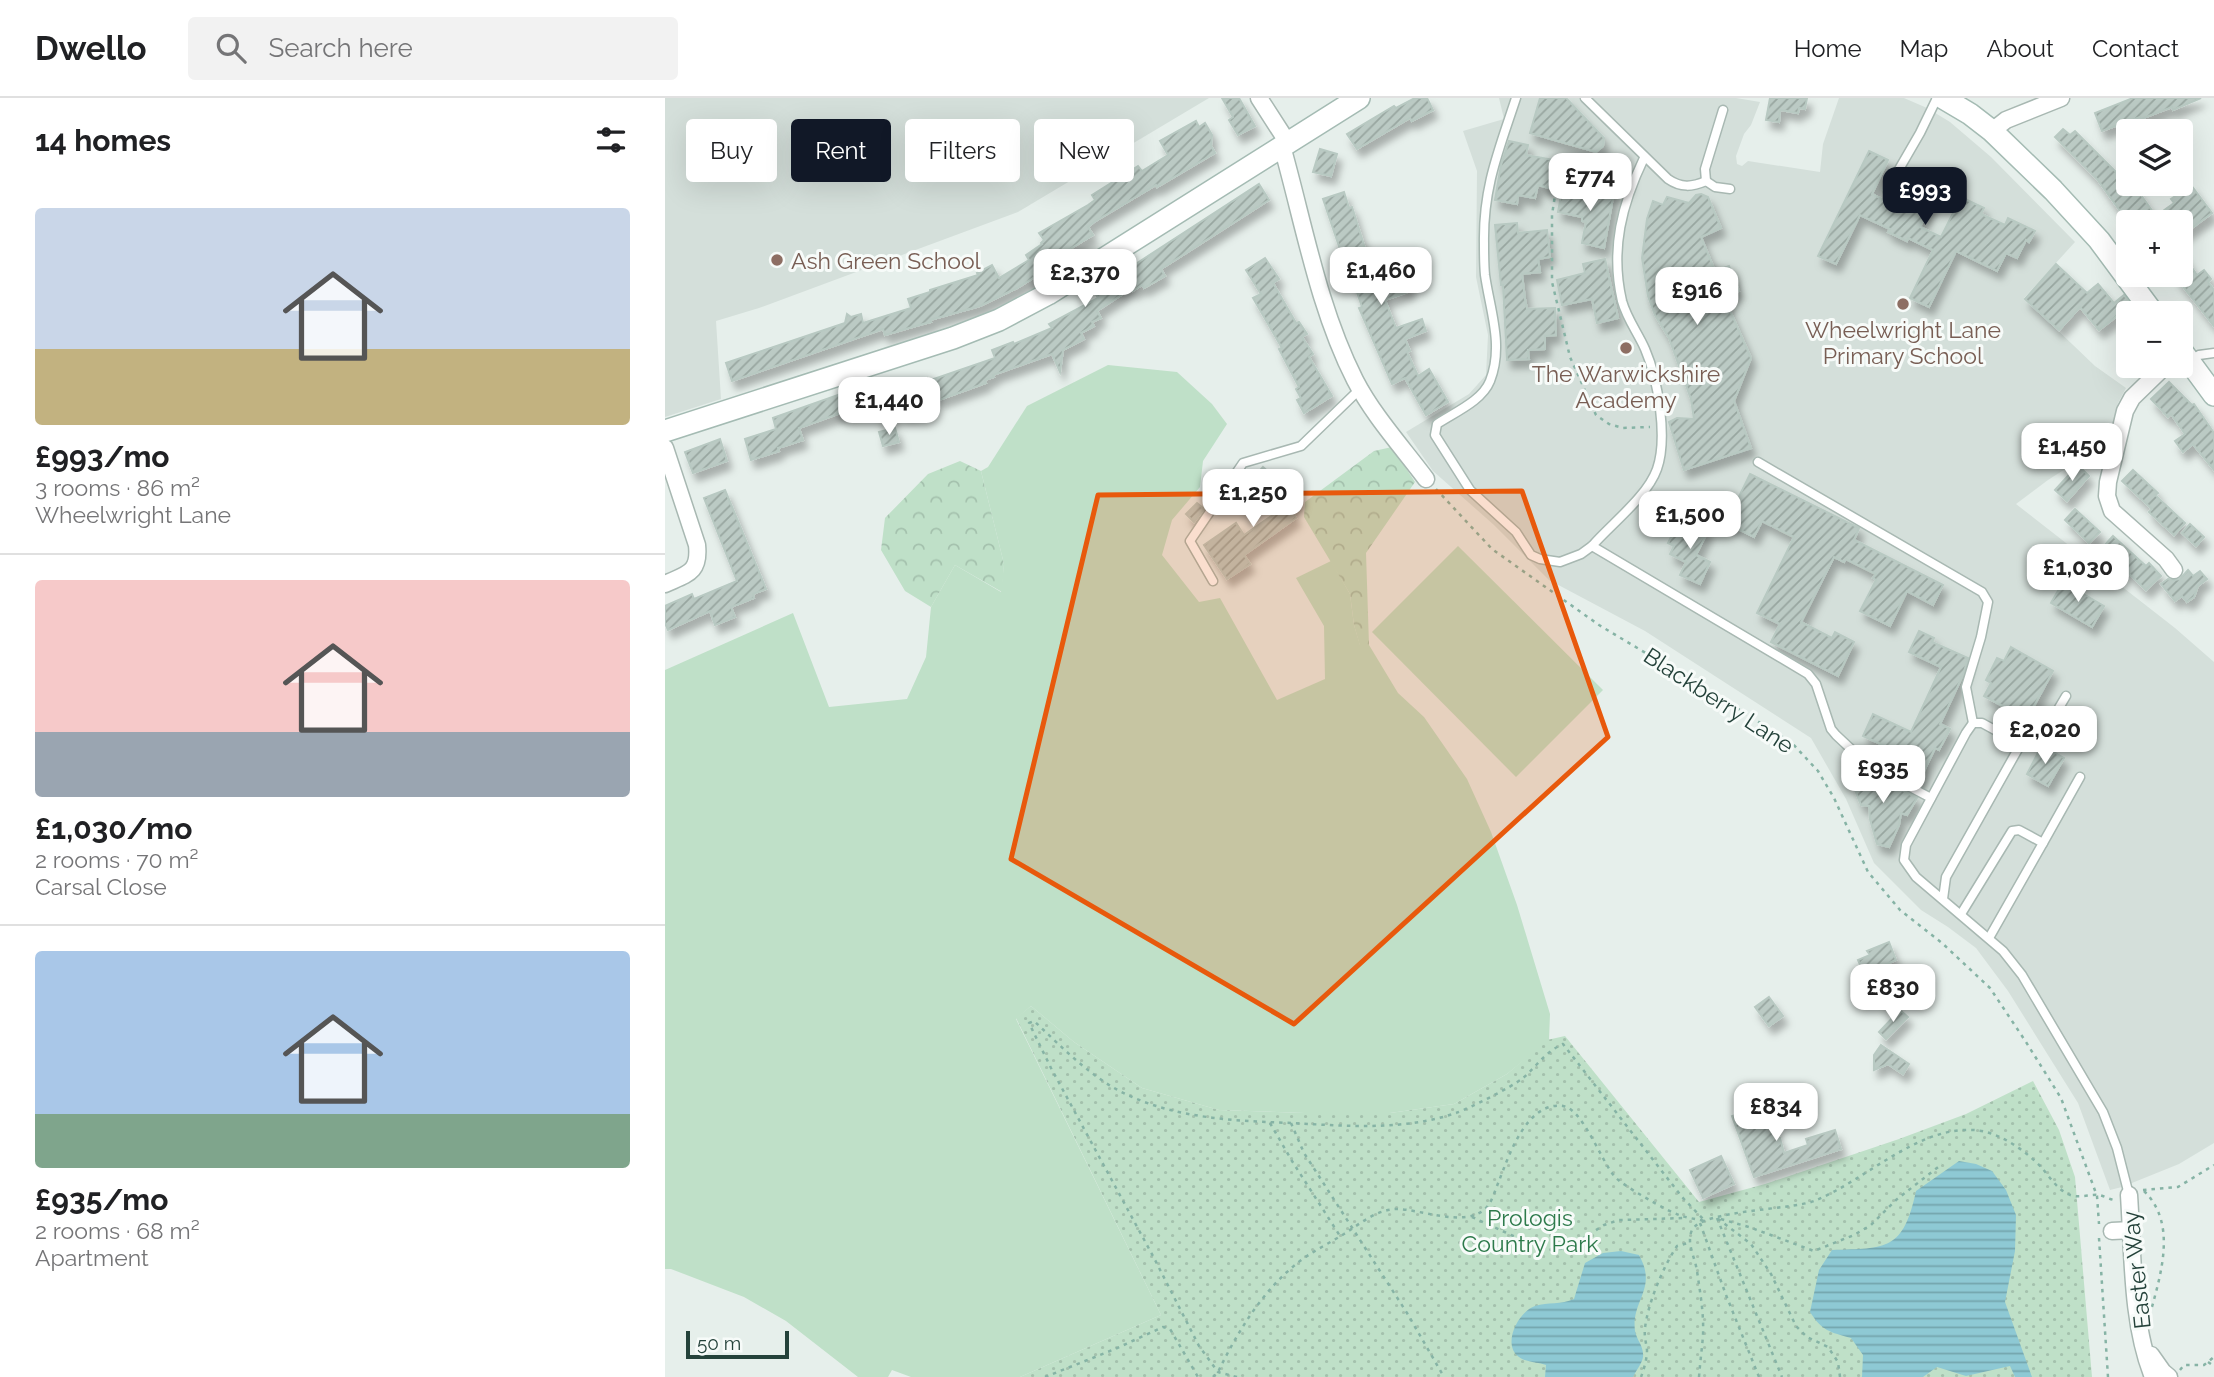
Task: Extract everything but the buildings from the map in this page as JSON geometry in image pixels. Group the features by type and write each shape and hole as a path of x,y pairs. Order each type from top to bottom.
{"street":[{"path":"1259,98 1285,144 1319,283 1339,343 1360,389 1426,479"},
{"path":"665,431 953,338 999,320 1048,294 1360,98"},
{"path":"1943,98 1992,131 2053,190 2099,240 2144,301"},
{"path":"1992,131 2006,120 2061,98"},
{"path":"2193,367 2214,395"},
{"path":"2152,378 2131,398 2125,411 2107,496 2112,511 2172,560"},
{"path":"665,448 697,545 698,557 697,565 690,572 665,584"},
{"name":"Easter Way","path":"2136,1193 2131,1230 2134,1277 2140,1326 2154,1377"},
{"path":"2112,1231 2131,1230"},
{"name":"Easter Way","path":"2144,1345 2162,1372 2171,1377"}],"lane":[{"path":"1516,98 1490,178 1485,214 1485,273 1496,335 1493,372 1481,395 1437,424 1435,435 1470,490 1516,532 1531,555 1560,562 1581,554 1592,546 1647,486 1656,471 1661,453 1654,372 1627,316 1616,259 1618,235 1630,187 1644,158"},
{"path":"1585,98 1644,158 1674,183 1690,186 1706,181"},
{"path":"1887,190 1937,98"},
{"path":"1706,181 1705,169 1723,110"},
{"path":"1706,181 1715,187 1730,189"},
{"path":"2193,355 2214,353"},
{"path":"1213,581 1190,541 1243,463 1301,446 1360,389"},
{"path":"1758,462 1982,592 1988,602 1966,687 1973,723 1903,855 1907,866 1916,877 1989,938 2022,975 2103,1112 2136,1193"},
{"path":"1592,546 1808,674 1816,684 1831,729 1836,735 1868,765 1931,798"},
{"path":"1943,900 1945,877 2018,745 2044,733 2066,696"},
{"path":"1973,723 1982,723 2018,745"},
{"path":"1989,938 2080,777"},
{"path":"1961,914 2012,831 2019,830 2043,843"}],"path":[{"path":"1630,187 1595,174 1563,169 1557,182 1552,215 1552,282 1570,357 1596,415 1609,424 1623,428 1660,426"},
{"name":"Blackberry Lane","path":"1426,479 1492,549 1599,625 1792,743 1818,771 1834,798 1868,872 1900,910 1942,943 1990,988 2061,1098 2097,1196 2108,1377"},
{"path":"1237,1377 1218,1372 1199,1346 1029,1023 1034,1021 1095,1076 1129,1096 1193,1115 1270,1123 1377,1126 1421,1122 1458,1112 1522,1079 1553,1048 1563,1044 1682,1196 1705,1221"},
{"path":"1213,1377 1251,1314 1272,1286 1297,1263 1353,1228 1383,1211 1399,1209 1449,1217 1470,1216 1484,1210 1523,1129 1535,1115 1549,1106 1566,1106 1575,1112 1616,1179 1672,1212 1705,1221"},
{"path":"1270,1123 1291,1161 1341,1236"},
{"path":"1291,1123 1304,1153 1407,1312 1444,1377"},
{"path":"1699,1377 1703,1334 1701,1302 1689,1242 1695,1225 1759,1209 1788,1208 1812,1202 1836,1191 1889,1158 1943,1133 1982,1131 2005,1140 2028,1154 2068,1194 2101,1195 2119,1201 2136,1193 2178,1187 2214,1165"},
{"path":"1717,1218 1814,1251 1854,1235 1871,1224 1896,1200 1942,1164"},
{"path":"2136,1193 2155,1204 2165,1240 2163,1262 2151,1311"},
{"path":"1470,1216 1551,1250 1568,1248 1604,1225 1619,1220 1689,1218"},
{"path":"1717,1218 1782,1377"},
{"path":"1717,1218 1751,1244 1771,1274 1795,1326 1807,1337 1828,1347 1838,1362 1840,1377"},
{"path":"1700,1223 1759,1377"},
{"path":"1641,1377 1647,1351 1645,1324 1651,1305 1669,1258 1677,1246 1689,1242"},
{"path":"1045,1377 1163,1327 1170,1329 1198,1377"},
{"path":"2171,1377 2184,1365 2204,1365 2214,1357"},
{"path":"2208,1362 2214,1366"}],"highlighted area":[{"path":"1522,491 1608,737 1294,1024 1011,859 1098,495"}],"shaded area":[{"name":"Ash Green School","path":"665,98 1209,98 1134,143 1134,119 1034,119 1034,182 1068,182 1018,212 759,308 716,321 721,399 665,417"},
{"path":"1499,98 1736,98 1760,102 1751,125 1744,134 1736,156 1737,164 1742,166 1748,161 1820,172 1823,144 1839,98 1904,98 1950,122 1991,157 2075,242 2024,298 2095,366 2126,388 2118,403 2109,441 2016,504 2175,628 2214,662 2214,1143 2179,1164 2110,1190 2078,1103 2008,991 1976,948 1921,910 1874,863 1846,799 1811,738 1645,631 1549,580 1494,525 1433,471 1406,432 1469,394 1486,375 1488,335 1476,277 1477,171 1463,131 1504,119"}],"green space":[{"path":"1108,365 1177,372 1212,404 1227,424 1203,461 1200,487 1172,520 1162,555 1199,602 1220,598 1277,700 1325,679 1324,626 1296,578 1331,561 1350,594 1360,645 1369,645 1398,693 1424,717 1467,779 1491,832 1517,905 1550,1014 1549,1040 1507,1074 1454,1104 1390,1113 1219,1110 1142,1088 1074,1042 1031,1006 1016,1019 1161,1315 1020,1377 911,1377 892,1370 888,1377 858,1377 786,1321 744,1297 665,1269 665,670 793,613 829,707 907,699 926,657 931,607 955,565 1001,592 1004,564 981,471 988,467 1027,406"},
{"path":"1392,447 1415,482 1366,553 1369,645 1360,646 1350,594 1304,517 1305,502 1374,451"},
{"path":"960,461 981,471 1004,564 1002,592 955,565 931,607 905,591 881,550 885,518 928,474"},
{"path":"1458,546 1603,690 1516,777 1372,632"},
{"name":"Prologis Country Park","path":"1031,1006 1074,1042 1142,1088 1219,1110 1390,1113 1454,1104 1507,1074 1547,1040 1565,1036 1699,1202 1765,1184 1899,1139 1966,1114 2033,1081 2059,1130 2075,1177 2092,1377 1020,1377 1161,1315 1016,1018"}],"water":[{"path":"1959,1161 1992,1171 2006,1190 2016,1215 2015,1251 2005,1302 2032,1377 2015,1377 2010,1366 1966,1376 1937,1367 1923,1377 1862,1377 1863,1355 1851,1338 1827,1330 1810,1312 1819,1270 1832,1250 1879,1246 1898,1236 1911,1211 1916,1191"},
{"path":"1621,1251 1639,1255 1646,1277 1635,1320 1635,1331 1643,1357 1633,1377 1545,1377 1546,1365 1522,1359 1514,1351 1512,1336 1518,1321 1535,1306 1574,1299 1585,1263 1603,1253"}],"place":[{"name":"Ash Green School","path":"777,260"},
{"name":"Wheelwright Lane Primary School","path":"1903,304"},
{"name":"The Warwickshire Academy","path":"1626,348"}]}
